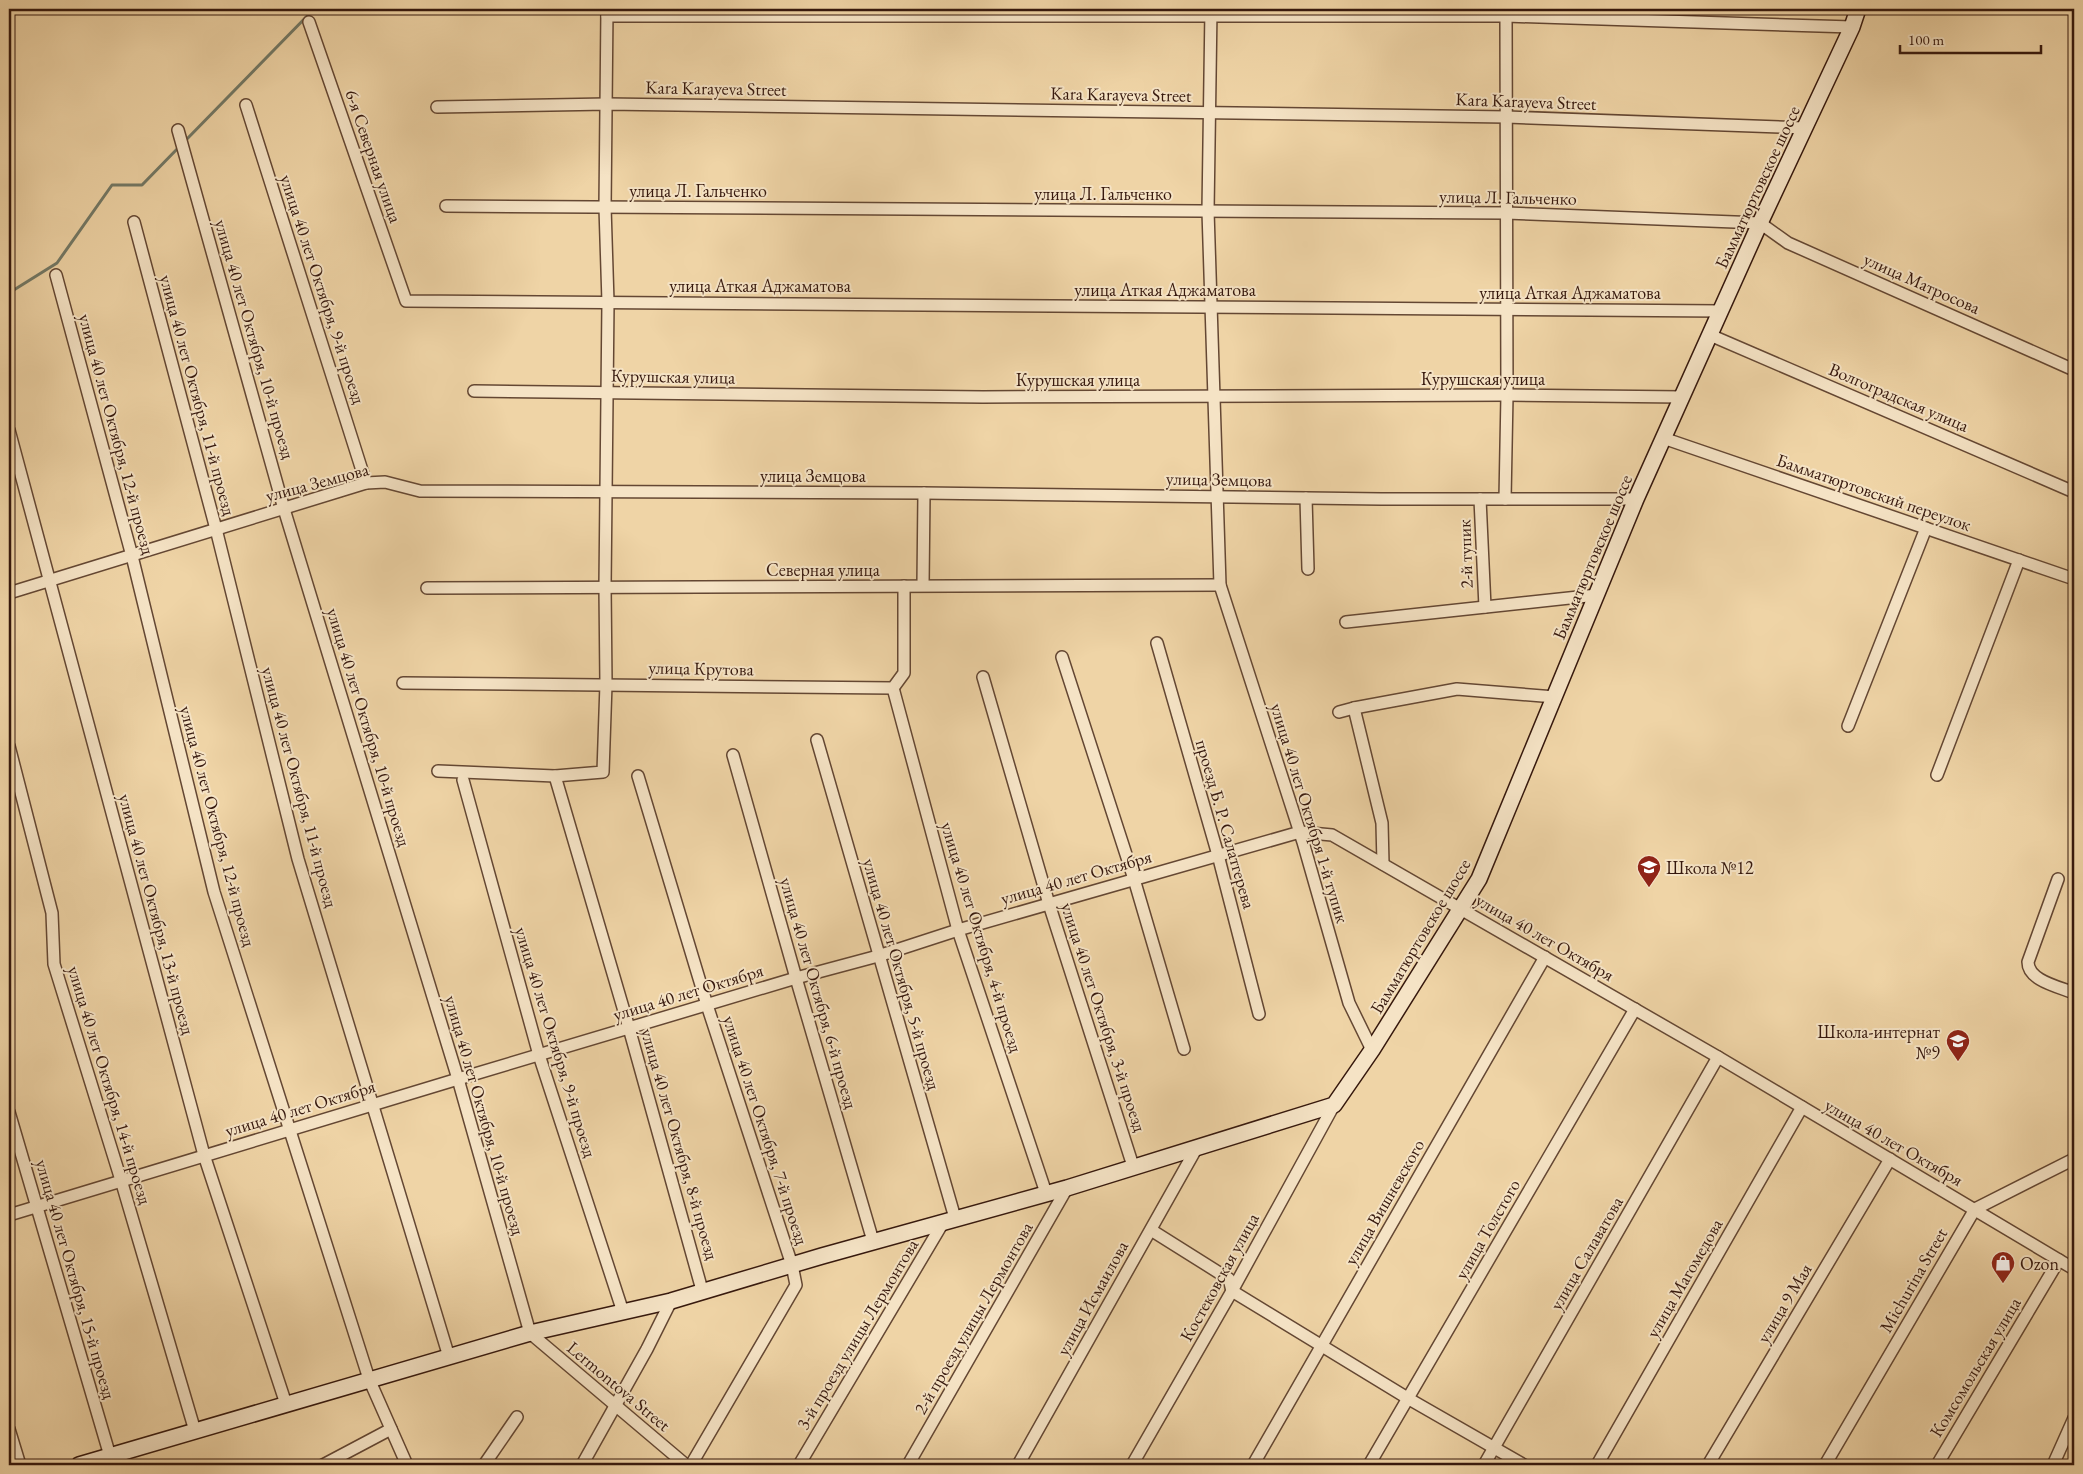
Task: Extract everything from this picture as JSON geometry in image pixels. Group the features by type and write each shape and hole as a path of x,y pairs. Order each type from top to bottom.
{"street":[{"name":"Бамматюртовское шоссе","path":"1334,1105 1372,1050 1479,879 1636,499 1760,223 1852,27 1858,9"},
{"path":"438,771 555,776 603,772 606,684 606,393 608,302 605,206 607,12 1211,12 1506,16 1852,27"},
{"name":"улица 40 лет Октября 1-й тупик","path":"1211,12 1208,211 1220,585 1300,832 1349,1003 1372,1050"},
{"path":"1505,499 1507,395 1506,16"},
{"name":"6-я Северная улица","path":"309,22 406,301"},
{"name":"Kara Karayeva Street","path":"437,107 607,104 1507,117 1804,128"},
{"name":"улица 40 лет Октября, 9-й проезд","path":"246,105 366,483"},
{"name":"улица 40 лет Октября, 10-й проезд","path":"178,130 284,509 458,1079 530,1333"},
{"name":"улица Л. Гальченко","path":"446,206 1506,213 1760,223"},
{"name":"улица 40 лет Октября, 11-й проезд","path":"134,222 216,529 298,859 449,1356"},
{"name":"улица Матросова","path":"1760,223 1788,243 2074,370"},
{"name":"улица 40 лет Октября, 12-й проезд","path":"56,275 132,556 214,892 369,1379 407,1465"},
{"name":"улица Аткая Аджаматова","path":"406,301 1721,310"},
{"name":"Волгоградская улица","path":"1710,335 2074,492"},
{"name":"Курушская улица","path":"474,391 983,397 1507,395 1682,397"},
{"name":"улица 40 лет Октября, 13-й проезд","path":"9,430 204,1155 286,1404"},
{"name":"Бамматюртовский переулок","path":"1663,438 2074,579"},
{"name":"улица Земцова","path":"9,593 366,483 385,482 420,491 1636,499"},
{"path":"923,585 924,493"},
{"path":"1306,498 1308,569"},
{"name":"2-й тупик","path":"1480,499 1485,607"},
{"path":"1848,726 1926,528"},
{"path":"1937,775 2019,560"},
{"name":"Северная улица","path":"427,588 1220,585"},
{"path":"893,688 904,673 904,586"},
{"path":"1346,622 1597,595"},
{"name":"проезд Б. Р. Салатгерева","path":"1157,643 1218,855 1259,1014"},
{"path":"1062,656 1134,879 1184,1049"},
{"name":"улица 40 лет Октября, 3-й проезд","path":"983,677 1049,904 1133,1166"},
{"name":"улица Крутова","path":"403,683 893,688"},
{"name":"улица 40 лет Октября, 4-й проезд","path":"893,688 958,930 1046,1193"},
{"path":"1338,712 1457,690 1555,696"},
{"path":"1354,708 1382,823 1383,864"},
{"name":"улица 40 лет Октября, 5-й проезд","path":"817,740 950,1220"},
{"name":"улица 40 лет Октября, 14-й проезд","path":"9,746 52,913 54,964 121,1180 195,1431"},
{"name":"улица 40 лет Октября, 6-й проезд","path":"733,755 873,1241"},
{"name":"улица 40 лет Октября, 8-й проезд","path":"555,776 629,1028 702,1290"},
{"name":"улица 40 лет Октября, 7-й проезд","path":"638,776 707,1005 792,1265 796,1285 691,1465"},
{"name":"улица 40 лет Октября, 9-й проезд","path":"463,780 539,1055 623,1312"},
{"name":"улица 40 лет Октября","path":"9,1215 289,1129 796,978 878,956 958,930 1300,832 1332,835 1718,1057 2074,1269"},
{"path":"2058,879 2028,962 2028,969 2033,976 2074,993"},
{"name":"улица Вишневского","path":"1253,1465 1545,957"},
{"name":"улица Толстого","path":"1369,1465 1635,1009"},
{"name":"улица Салаватова","path":"1484,1465 1718,1057"},
{"path":"79,1465 530,1333 671,1301 702,1290 873,1241 1067,1188 1334,1105"},
{"name":"Костековская улица","path":"1132,1465 1232,1291 1334,1105"},
{"name":"улица Магомедова","path":"1597,1465 1802,1107"},
{"name":"улица 40 лет Октября, 15-й проезд","path":"9,1112 110,1456"},
{"name":"улица Исмаилова","path":"1018,1465 1196,1149"},
{"name":"улица 9 Мая","path":"1708,1465 1890,1159"},
{"path":"1975,1209 2074,1159"},
{"name":"2-й проезд улицы Лермонтова","path":"908,1465 1067,1188"},
{"name":"Michurina Street","path":"1825,1465 1975,1209"},
{"name":"3-й проезд улицы Лермонтова","path":"799,1465 950,1220"},
{"path":"1151,1230 1229,1279 1232,1291 1409,1399 1524,1465"},
{"name":"Комсомольская улица","path":"1937,1465 2059,1260"},
{"path":"582,1465 671,1301"},
{"name":"Lermontova Street","path":"530,1333 686,1465"},
{"path":"484,1465 516,1417"},
{"path":"2053,1465 2074,1418"},
{"path":"9,1429 20,1465"},
{"path":"323,1465 391,1429"}],"waterway":[{"path":"185,141 314,9"},
{"path":"9,293 57,263 112,185 142,185 180,146"}],"place":[{"name":"Школа №12","path":"1649,888"},
{"name":"Школа-интернат №9","path":"1958,1062"},
{"name":"Ozon","path":"2003,1284"}]}
